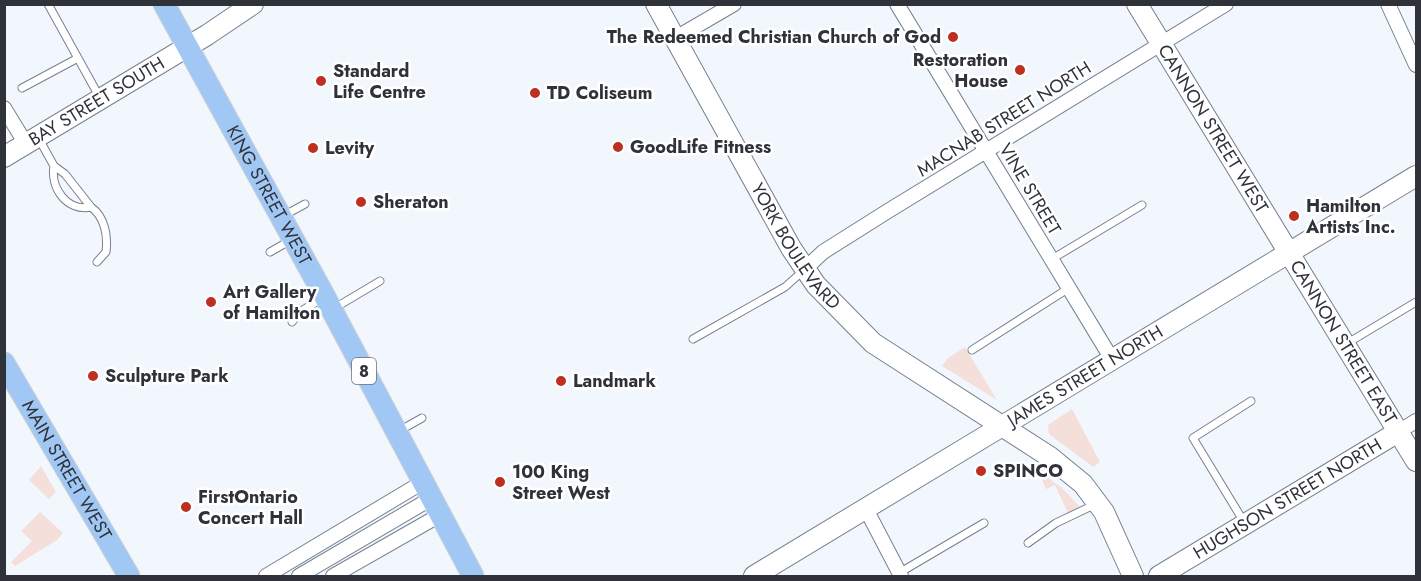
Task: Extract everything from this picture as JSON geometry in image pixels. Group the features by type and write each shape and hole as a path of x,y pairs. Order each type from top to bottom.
{"main road":[{"name":"KING STREET WEST","path":"164,4 328,303 473,576"},
{"name":"BAY STREET SOUTH","path":"4,157 253,4"},
{"name":"YORK BOULEVARD","path":"656,4 805,269 842,314 873,343 1058,463 1083,484 1098,503 1133,576"},
{"name":"CANNON STREET WEST","path":"1137,4 1290,253"},
{"name":"JAMES STREET NORTH","path":"754,576 867,511 1416,176"},
{"name":"CANNON STREET EAST","path":"1290,253 1416,461"},
{"name":"MAIN STREET WEST","path":"4,363 129,576"},
{"name":"HUGHSON STREET NORTH","path":"1159,576 1398,432"}],"street":[{"path":"674,39 734,4"},
{"name":"VINE STREET","path":"897,4 1113,361"},
{"name":"MACNAB STREET NORTH","path":"805,269 823,252 1226,4"},
{"path":"1388,4 1416,65"},
{"path":"4,108 32,141"},
{"name":"HUGHSON STREET NORTH","path":"1398,432 1416,421"},
{"path":"266,576 432,498"},
{"path":"299,576 432,498"},
{"path":"333,576 432,498"},
{"path":"867,511 900,575"}],"lane":[{"path":"48,4 100,98"},
{"path":"22,88 78,58"},
{"path":"32,141 54,166 65,174 98,214 106,235 106,252 97,262"},
{"path":"54,166 55,184 66,201 76,208 91,207"},
{"path":"281,217 305,204"},
{"path":"1052,259 1142,205"},
{"path":"270,252 293,239"},
{"path":"693,339 785,287 805,269"},
{"path":"292,322 301,311 328,303 380,281"},
{"path":"972,350 1069,288"},
{"path":"1346,344 1416,302"},
{"path":"1245,525 1193,438 1251,401"},
{"path":"397,432 422,418"},
{"path":"1028,543 1056,523 1098,503"},
{"path":"900,575 984,523"}],"shaded area":[{"path":"965,347 997,400 942,366 948,358"},
{"path":"1072,409 1100,462 1093,467 1049,434 1048,425"},
{"path":"41,466 56,492 49,499 29,480"},
{"path":"1038,471 1061,487 1080,507 1068,513 1055,485 1046,489"},
{"path":"40,512 63,533 57,540 15,566 11,562 32,541 21,531"}],"place":[{"name":"The Redeemed Christian Church of God","path":"953,37"},
{"name":"Restoration House","path":"1020,70"},
{"name":"Standard Life Centre","path":"321,81"},
{"name":"TD Coliseum","path":"535,93"},
{"name":"GoodLife Fitness","path":"618,147"},
{"name":"Levity","path":"313,148"},
{"name":"Sheraton","path":"361,202"},
{"name":"Hamilton Artists Inc.","path":"1294,216"},
{"name":"Art Gallery of Hamilton","path":"211,302"},
{"name":"Sculpture Park","path":"93,376"},
{"name":"Landmark","path":"561,381"},
{"name":"SPINCO","path":"981,471"},
{"name":"100 King Street West","path":"500,482"},
{"name":"FirstOntario Concert Hall","path":"186,507"}]}
